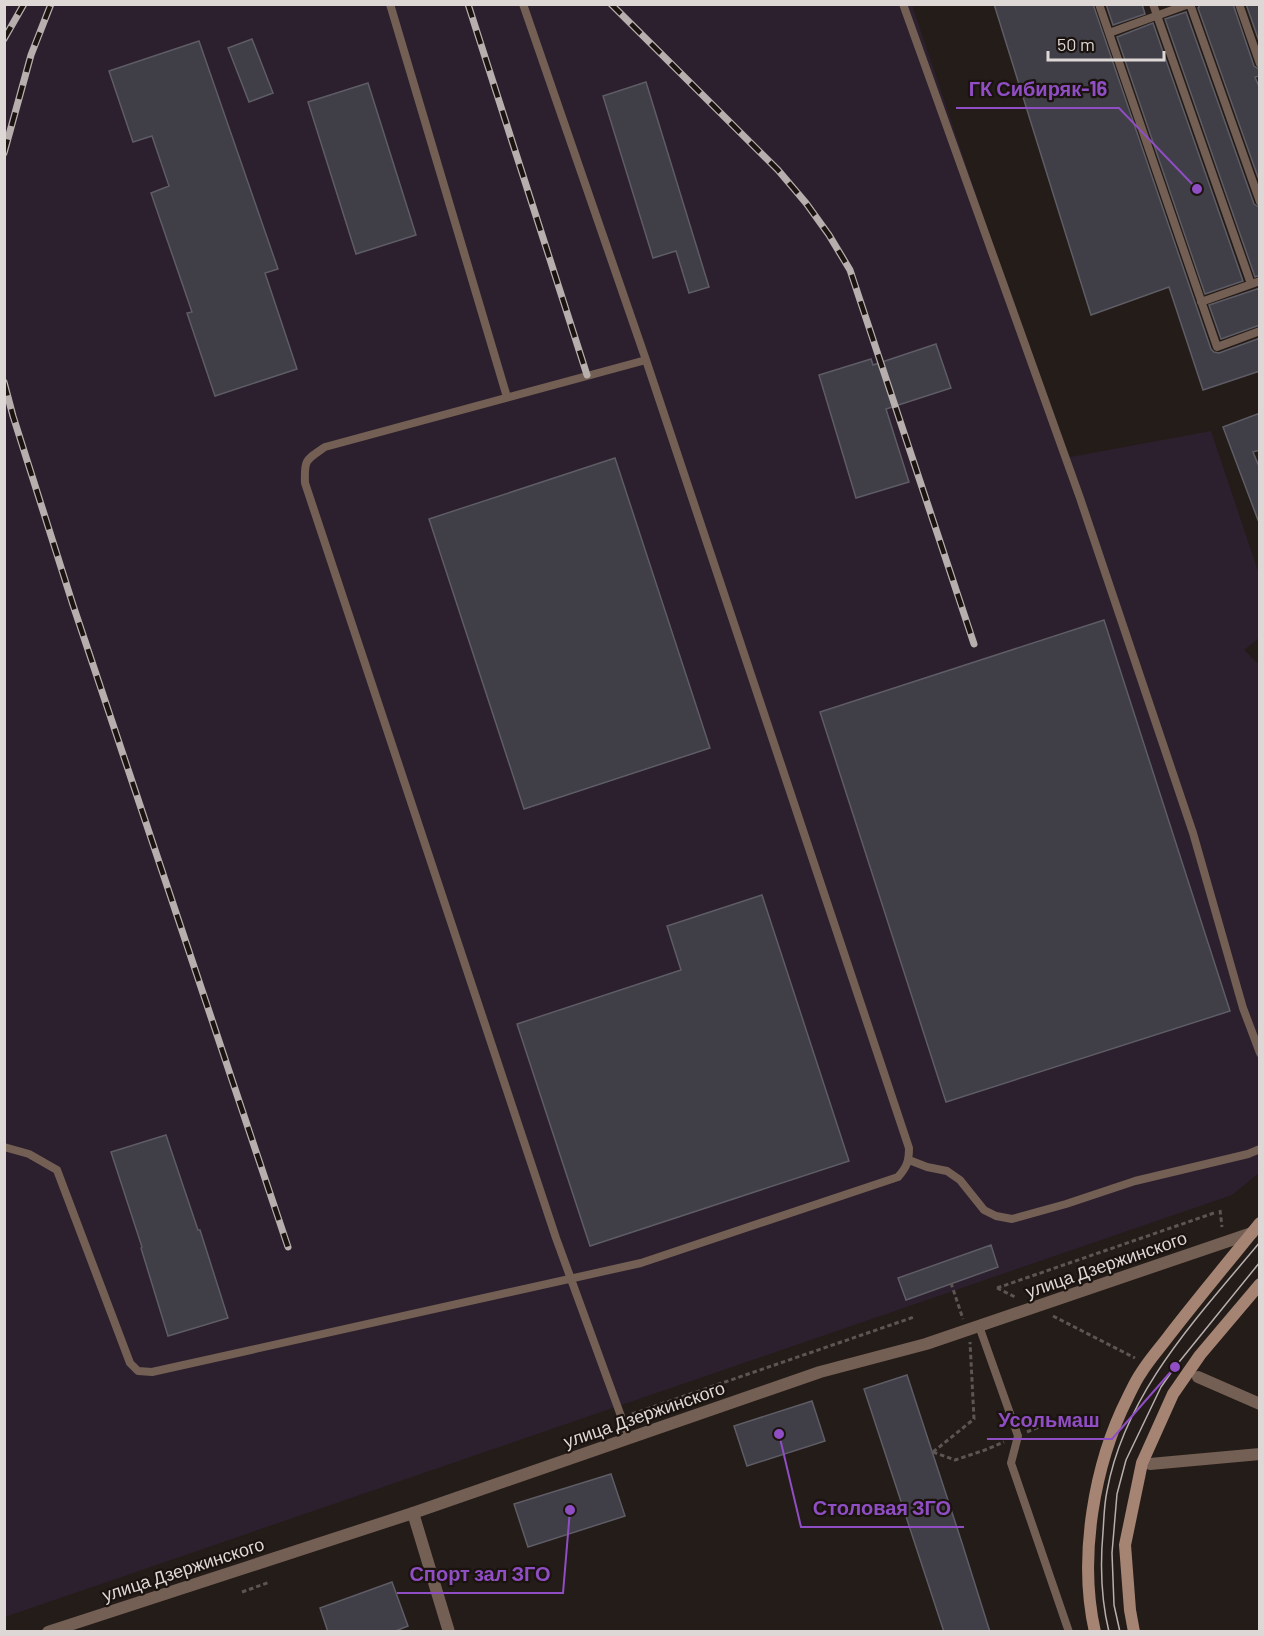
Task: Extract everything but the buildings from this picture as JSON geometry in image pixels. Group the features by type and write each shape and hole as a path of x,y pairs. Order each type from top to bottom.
{"main road":[{"path":"1095,1632 1090,1610 1088,1551 1096,1491 1105,1454 1119,1415 1140,1374 1188,1311 1257,1229"},
{"path":"1134,1632 1125,1545 1142,1463 1173,1394 1200,1354 1260,1284"}],"street":[{"name":"улица Дзержинского","path":"48,1632 413,1513 820,1372 926,1344 1257,1229"},
{"path":"1198,1377 1260,1404"},
{"path":"1150,1464 1260,1454"},
{"path":"413,1513 449,1632"}],"lane":[{"path":"390,4 507,397"},
{"path":"4,1147 29,1154 57,1170 130,1363 138,1371 152,1372 641,1263 898,1177 906,1169 909,1148 646,360 523,4"},
{"path":"903,4 1080,498 1193,833 1243,1008 1260,1053"},
{"path":"1099,4 1217,347 1260,331"},
{"path":"1153,4 1251,284"},
{"path":"1109,33 1189,4 1260,202"},
{"path":"1239,4 1260,64"},
{"path":"1201,302 1260,281"},
{"path":"629,1438 555,1238 305,483 304,467 310,458 325,447 646,360"},
{"path":"909,1160 947,1171 960,1180 984,1210 996,1216 1012,1219 1135,1181 1248,1154 1260,1149"},
{"path":"979,1326 1018,1436 1011,1463 1069,1632"}],"path":[{"path":"1220,1210 1222,1227"},
{"path":"996,1288 1214,1213"},
{"path":"951,1283 963,1320"},
{"path":"1050,1314 1139,1361"},
{"path":"621,1418 914,1317"},
{"path":"970,1341 974,1419 933,1452 955,1460 985,1450"},
{"path":"242,1592 270,1582"}],"shaded area":[{"path":"4,5 912,5 1065,458 1211,431 1259,574 1259,638 1244,650 1260,666 1259,1173 1232,1195 5,1617"}],"tram line":[{"path":"1109,1632 1103,1595 1102,1557 1105,1501 1116,1455 1147,1388 1167,1358 1260,1242"},
{"path":"1120,1632 1114,1605 1112,1553 1117,1494 1126,1460 1161,1387 1260,1262"}],"railway":[{"path":"4,39 24,4"},
{"path":"4,153 31,55 51,4"},
{"path":"468,4 587,375"},
{"path":"611,4 778,170 806,203 850,270 974,644"},
{"path":"4,382 73,605 288,1247"}],"place":[{"name":"ГК Сибиряк-16","path":"1197,189"},
{"name":"Усольмаш","path":"1175,1367"},
{"name":"Столовая ЗГО","path":"779,1434"},
{"name":"Спорт зал ЗГО","path":"570,1510"}]}
